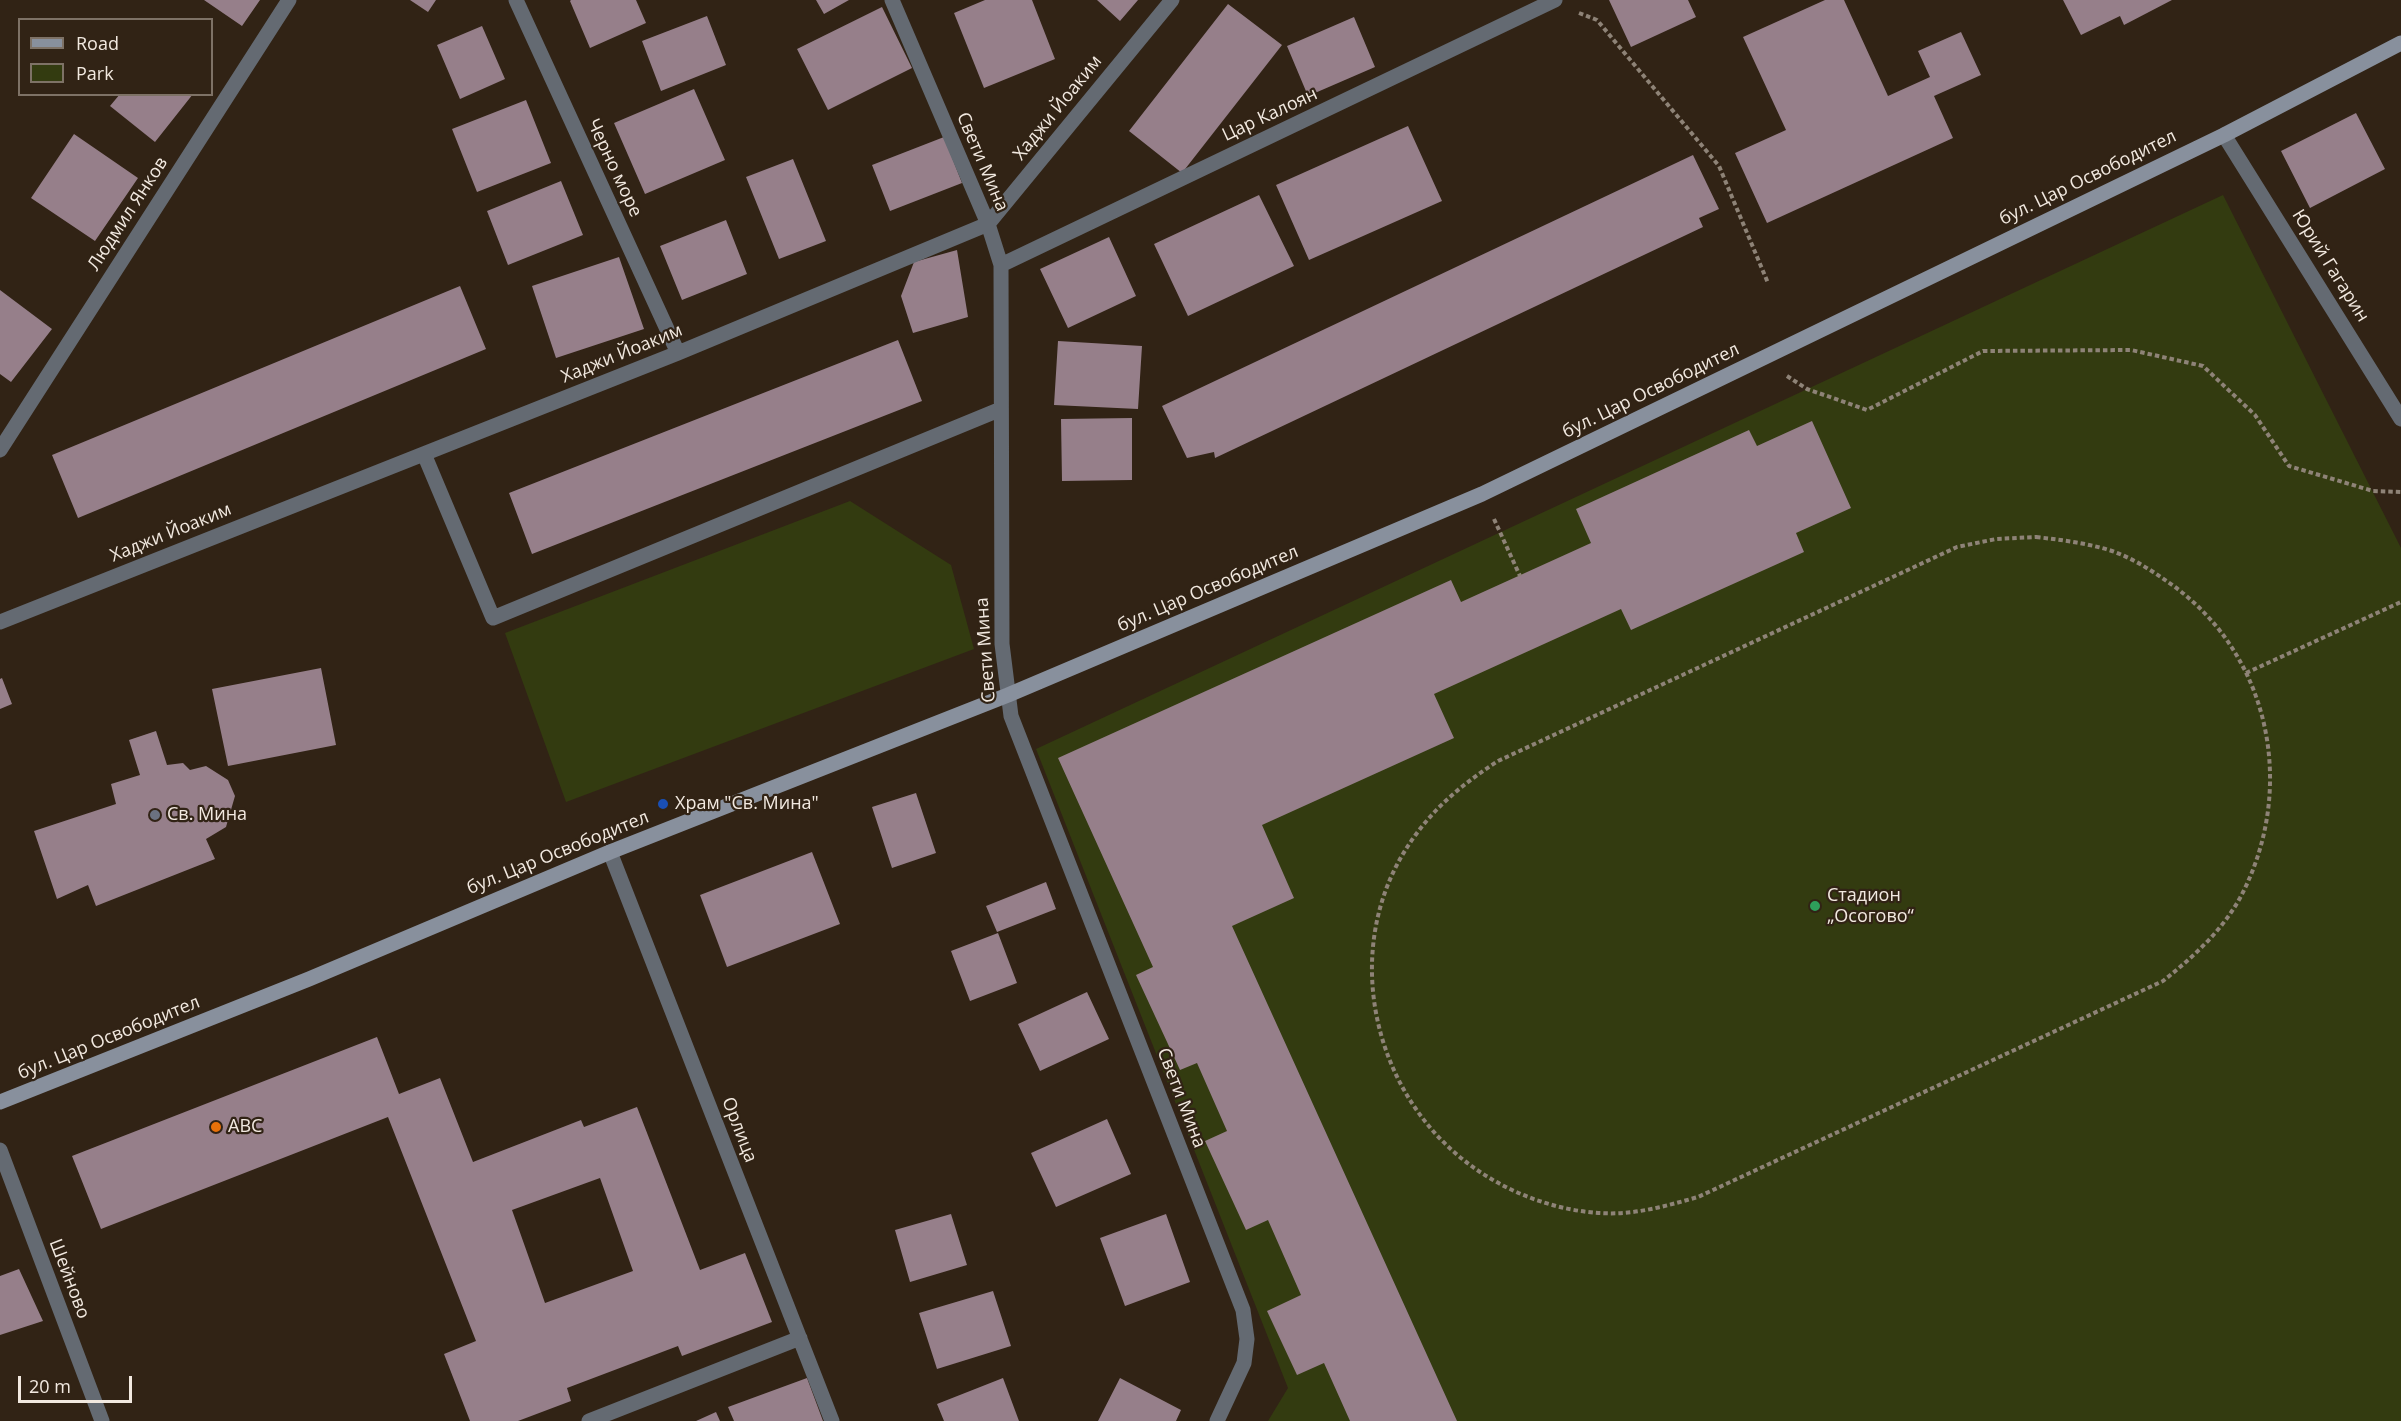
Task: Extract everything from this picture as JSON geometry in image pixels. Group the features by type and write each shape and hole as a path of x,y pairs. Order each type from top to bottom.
{"main road":[{"name":"бул. Цар Освободител","path":"0,1102 298,983 610,852 1008,695 1482,494 2224,135 2401,43"}],"street":[{"name":"Людмил Янков","path":"0,450 289,0"},
{"name":"Черно море","path":"516,0 678,353"},
{"name":"Свети Мина","path":"892,0 988,224 1000,264 1002,644 1011,716 1243,1310 1247,1338 1244,1363 1217,1421"},
{"name":"Хаджи Йоаким","path":"0,622 678,353 988,224 1172,0"},
{"name":"Цар Калоян","path":"1000,264 1553,1"},
{"name":"Юрий Гагарин","path":"2224,135 2400,414"},
{"path":"423,454 493,618 1001,409"},
{"name":"Орлица","path":"610,852 832,1421"},
{"name":"Шейново","path":"0,1150 102,1421"},
{"path":"589,1421 800,1338"}],"path":[{"path":"1553,1 1597,20 1719,166 1768,283"},
{"path":"1761,360 1807,389 1868,410 1983,351 2131,350 2203,366 2255,415 2289,466 2373,491 2401,492"},
{"path":"1482,494 1520,576"},
{"path":"2036,537 2076,541 2114,552 2150,569 2182,592 2211,620 2235,651 2246,673 2264,719 2270,756 2271,793 2266,830 2255,865 2234,907 2218,930 2193,957 2163,981 1698,1197 1660,1208 1621,1213 1581,1211 1543,1202 1506,1188 1473,1168 1443,1143 1417,1113 1396,1079 1383,1045 1375,1009 1371,972 1374,935 1383,900 1397,866 1416,834 1439,806 1467,781 1498,761 1957,548 1996,539 2036,537"},
{"path":"2246,673 2401,602"}],"green space":[{"path":"2223,195 2401,548 2401,1421 1268,1421 1288,1388 1036,749"},
{"path":"850,501 951,565 974,649 566,802 505,633"}],"building":[{"path":"204,0 260,0 242,26"},
{"path":"410,0 436,0 428,12"},
{"path":"571,0 636,0 646,23 590,48"},
{"path":"816,0 849,0 824,14"},
{"path":"985,0 1032,0 1055,59 984,88 954,13"},
{"path":"1097,0 1138,0 1120,21"},
{"path":"1609,0 1688,0 1696,17 1631,47"},
{"path":"1825,0 1844,0 1888,96 1930,77 1918,51 1961,32 1981,75 1934,96 1953,138 1767,223 1735,153 1786,130 1743,37"},
{"path":"2063,0 2172,0 2124,25 2120,16 2081,35"},
{"path":"1228,4 1282,45 1182,173 1129,131"},
{"path":"882,7 912,68 828,110 797,49"},
{"path":"707,16 726,65 661,91 642,41"},
{"path":"1354,17 1375,67 1308,96 1287,46"},
{"path":"482,26 505,79 460,99 437,45"},
{"path":"694,89 725,160 645,194 614,123"},
{"path":"118,96 191,96 155,142 110,106"},
{"path":"526,100 551,163 477,192 452,129"},
{"path":"2356,113 2385,169 2310,208 2281,151"},
{"path":"1408,126 1442,201 1309,260 1276,185"},
{"path":"74,134 138,178 95,241 31,198"},
{"path":"944,137 962,183 890,211 872,165"},
{"path":"1693,155 1719,209 1699,218 1703,227 1215,458 1214,452 1187,458 1162,406"},
{"path":"793,159 826,241 779,259 746,177"},
{"path":"561,181 583,235 508,265 487,211"},
{"path":"1259,195 1294,266 1188,316 1154,244"},
{"path":"726,220 747,274 682,300 660,246"},
{"path":"1109,237 1136,296 1068,328 1040,269"},
{"path":"957,250 968,317 913,333 901,296 914,262"},
{"path":"619,257 644,329 556,358 532,286"},
{"path":"460,286 486,349 78,518 52,455"},
{"path":"0,290 52,329 11,382 0,374"},
{"path":"898,340 922,401 532,554 509,493"},
{"path":"1058,341 1142,346 1138,409 1054,405"},
{"path":"1132,418 1132,480 1062,481 1061,419"},
{"path":"1812,421 1851,508 1796,533 1804,552 1631,630 1621,609 1434,694 1454,738 1262,825 1294,898 1232,926 1457,1421 1350,1421 1324,1363 1297,1375 1267,1311 1301,1295 1268,1220 1246,1230 1205,1141 1227,1131 1197,1063 1180,1070 1136,975 1153,967 1058,758 1451,580 1461,602 1591,543 1576,509 1749,430 1757,446"},
{"path":"321,668 336,745 228,766 212,689"},
{"path":"2,678 12,704 0,709 0,679"},
{"name":"Св. Мина","path":"156,731 167,765 183,763 190,770 206,766 228,780 235,796 226,827 206,839 215,859 96,906 88,885 57,899 34,831 116,804 111,784 140,775 129,740"},
{"path":"916,793 936,853 892,868 872,807"},
{"path":"812,852 840,924 727,967 700,895"},
{"path":"1046,882 1056,909 997,932 986,906"},
{"path":"998,933 1017,983 970,1001 951,951"},
{"path":"1087,992 1109,1039 1040,1071 1018,1024"},
{"path":"377,1037 399,1094 440,1078 473,1162 581,1120 584,1127 637,1107 700,1270 745,1253 772,1322 682,1356 678,1346 567,1388 571,1401 518,1421 470,1421 444,1354 476,1341 388,1117 101,1229 72,1156","holes":["600,1178 633,1271 545,1303 512,1210"]},
{"path":"1107,1119 1131,1174 1056,1207 1031,1153"},
{"path":"951,1214 967,1265 910,1282 895,1230"},
{"path":"1166,1214 1190,1282 1125,1306 1100,1238"},
{"path":"19,1269 43,1321 0,1335 0,1276"},
{"path":"993,1291 1011,1346 937,1369 919,1313"},
{"path":"807,1378 823,1421 734,1421 728,1407"},
{"path":"1003,1378 1019,1421 944,1421 937,1404"},
{"path":"1120,1378 1181,1410 1176,1421 1098,1421"},
{"path":"716,1412 720,1421 696,1421"}],"place":[{"name":"Храм \"Св. Мина\"","path":"663,804"},
{"name":"Св. Мина","path":"155,815"},
{"name":"Стадион „Осогово“","path":"1815,906"},
{"name":"ABC","path":"216,1127"}]}
